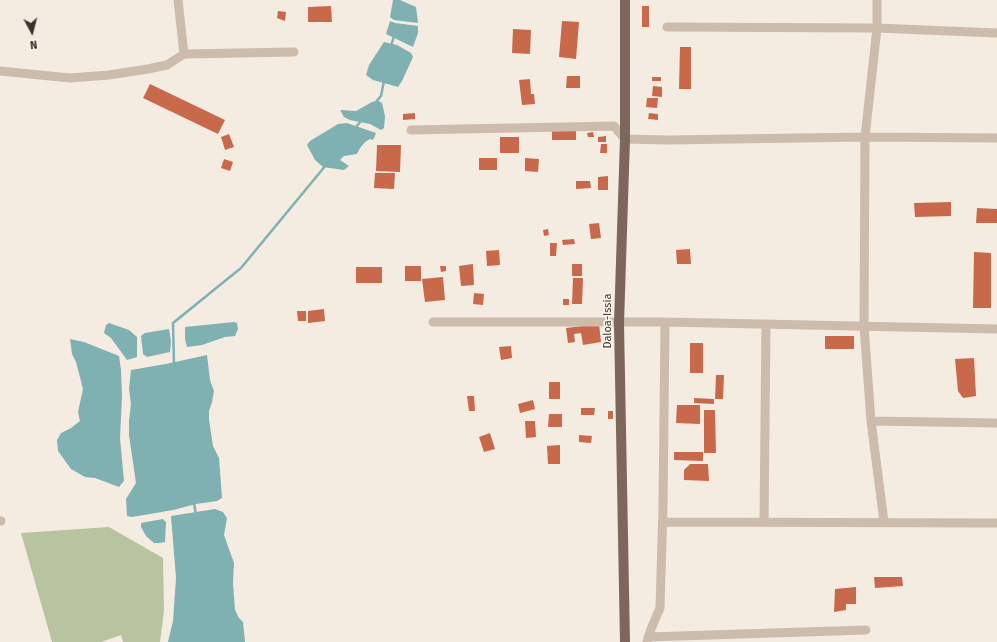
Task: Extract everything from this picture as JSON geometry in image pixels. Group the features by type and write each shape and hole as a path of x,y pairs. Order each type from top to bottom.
{"main road":[{"name":"Daloa-Issia","path":"625,0 625,139 620,323 625,642"}],"street":[{"path":"178,0 184,54"},
{"path":"877,0 877,28 865,137 864,326 871,421 884,522"},
{"path":"667,27 877,28 997,33"},
{"path":"0,71 70,78 109,75 167,65 184,54 294,52"},
{"path":"411,130 614,126 625,139 668,140 865,137 997,138"},
{"path":"433,322 664,322 997,329"},
{"path":"664,322 663,522 660,608 648,639 866,630"},
{"path":"764,522 766,324"},
{"path":"871,421 997,423"},
{"path":"663,522 997,523"}],"green space":[{"path":"109,527 163,558 164,611 160,642 123,642 121,635 101,642 52,642 21,533"}],"water":[{"path":"393,0 400,0 416,7 418,23 394,20 390,17"},
{"path":"390,21 418,26 418,33 413,47 386,34"},
{"path":"384,42 397,45 411,53 413,57 398,87 373,80 366,75 369,65"},
{"path":"379,101 382,103 385,116 384,128 381,130 370,124 350,120 344,117 340,110 356,111 372,102"},
{"path":"347,123 376,133 373,140 370,139 365,142 357,154 344,156 340,160 349,166 344,170 323,167 315,160 307,145 310,141 338,124"},
{"path":"234,322 237,323 238,329 235,336 225,337 202,345 187,347 185,327"},
{"path":"109,323 129,330 137,337 137,357 127,360 111,338 104,333 106,325"},
{"path":"169,329 171,341 170,352 147,357 143,354 141,336 145,333"},
{"path":"70,339 84,342 119,356 122,396 120,438 124,481 119,487 95,478 85,477 71,469 58,451 57,440 61,433 80,421 78,412 83,389 76,362 72,354"},
{"path":"207,355 210,380 214,391 209,411 209,420 213,446 219,458 222,498 217,501 196,504 173,510 132,517 127,516 126,499 136,483 129,435 131,404 129,389 131,370"},
{"path":"215,509 223,512 227,518 224,535 234,563 233,583 235,610 243,622 245,642 168,642 173,621 176,578 171,516"},
{"path":"163,519 166,522 165,542 154,543 146,536 141,527 141,523"}],"building":[{"path":"331,6 332,22 308,22 308,7"},
{"path":"642,6 649,6 649,27 642,27"},
{"path":"278,11 286,12 285,21 277,18"},
{"path":"562,21 579,22 576,59 559,57"},
{"path":"513,29 531,30 530,54 512,53"},
{"path":"680,47 691,47 691,89 679,89"},
{"path":"567,76 580,76 580,88 566,88"},
{"path":"652,77 661,77 661,81 652,81"},
{"path":"530,79 531,94 534,94 535,104 522,105 519,80"},
{"path":"150,84 225,120 218,134 143,98"},
{"path":"653,86 662,87 662,97 652,96"},
{"path":"647,98 658,98 657,108 646,107"},
{"path":"415,113 415,119 403,120 403,114"},
{"path":"649,113 658,114 658,120 648,119"},
{"path":"552,130 576,130 576,140 552,140"},
{"path":"593,132 594,137 588,137 587,133"},
{"path":"229,134 234,147 225,150 221,137"},
{"path":"606,136 606,142 598,142 598,137"},
{"path":"500,137 519,137 519,153 500,153"},
{"path":"601,144 607,144 607,153 600,153"},
{"path":"377,145 401,145 400,172 376,171"},
{"path":"479,158 497,158 497,170 479,170"},
{"path":"525,158 539,159 538,172 525,171"},
{"path":"224,159 233,162 230,171 221,168"},
{"path":"375,173 395,173 394,189 374,188"},
{"path":"608,176 608,190 598,190 598,177"},
{"path":"576,181 590,181 591,188 576,189"},
{"path":"951,202 951,216 915,217 914,203"},
{"path":"977,208 997,209 997,223 976,223"},
{"path":"599,223 601,238 591,239 589,224"},
{"path":"548,229 549,235 544,236 543,230"},
{"path":"574,239 575,244 563,245 562,240"},
{"path":"550,243 557,243 556,256 550,256"},
{"path":"690,249 691,264 677,264 676,250"},
{"path":"499,250 500,265 487,266 486,251"},
{"path":"974,252 991,253 991,308 973,308"},
{"path":"473,264 474,285 461,286 459,266"},
{"path":"572,264 582,264 582,276 572,276"},
{"path":"405,266 421,266 421,281 405,281"},
{"path":"440,266 446,266 446,271 441,272"},
{"path":"356,267 382,267 382,283 356,283"},
{"path":"443,277 445,300 425,302 422,279"},
{"path":"573,278 583,278 582,304 572,304"},
{"path":"474,293 484,294 483,305 473,304"},
{"path":"563,299 569,299 569,305 563,305"},
{"path":"324,309 325,321 308,323 308,311"},
{"path":"297,311 306,311 306,321 298,321"},
{"path":"599,324 601,342 583,345 581,333 574,334 575,342 568,343 566,328"},
{"path":"825,336 854,336 854,349 825,349"},
{"path":"690,343 703,343 703,373 690,373"},
{"path":"511,346 512,358 501,360 499,347"},
{"path":"974,358 976,396 963,398 958,391 955,359"},
{"path":"716,375 724,375 723,399 715,399"},
{"path":"549,382 560,382 560,399 549,399"},
{"path":"467,396 474,396 475,411 469,411"},
{"path":"694,398 714,399 714,404 694,403"},
{"path":"533,400 535,409 520,413 518,404"},
{"path":"677,405 700,405 700,424 676,423"},
{"path":"581,408 595,408 594,415 581,415"},
{"path":"704,410 715,410 716,453 704,453"},
{"path":"608,411 613,411 613,419 608,419"},
{"path":"549,414 562,414 562,427 548,427"},
{"path":"525,421 535,421 536,437 526,438"},
{"path":"490,433 495,449 484,452 479,437"},
{"path":"579,435 592,436 591,443 579,442"},
{"path":"560,445 560,464 548,464 547,446"},
{"path":"674,452 703,452 703,461 674,460"},
{"path":"690,464 708,464 709,481 684,480 684,470"},
{"path":"874,577 902,577 903,586 875,588"},
{"path":"856,587 856,604 846,604 846,610 834,612 835,589"}],"waterway":[{"path":"391,46 394,36"},
{"path":"375,103 381,96 384,81"},
{"path":"355,128 362,120"},
{"path":"174,365 173,323 241,268 326,165"},
{"path":"194,503 196,515"}]}
